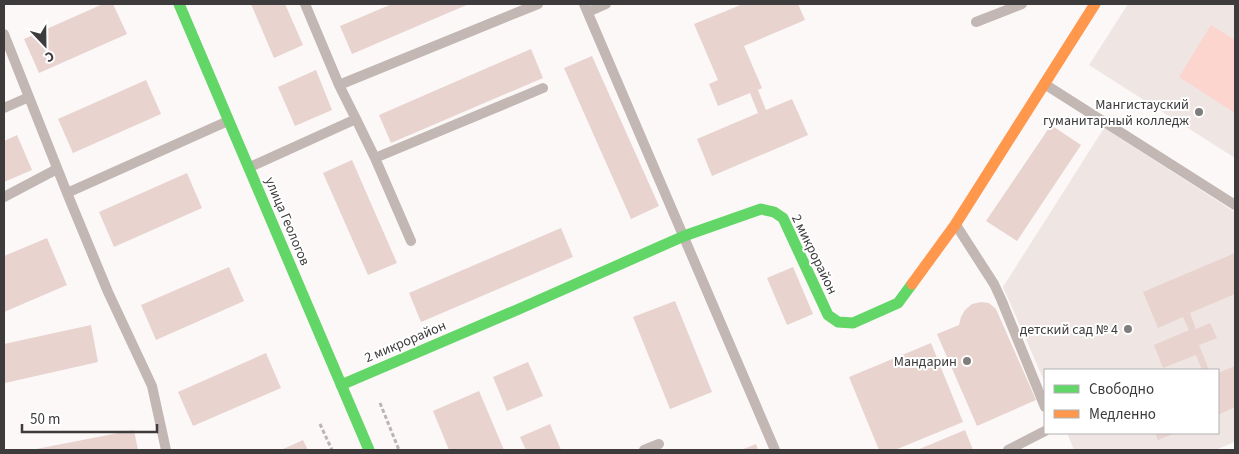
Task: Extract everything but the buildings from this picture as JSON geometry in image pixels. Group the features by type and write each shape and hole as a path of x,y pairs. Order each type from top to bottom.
{"street":[{"name":"улица Геологов","path":"180,4 369,450"},
{"name":"2 микрорайон","path":"341,385 684,236 761,209 774,212 783,218 828,315 838,322 853,323 898,303 955,224 1095,4"}],"lane":[{"path":"304,4 339,85 376,158 411,241"},
{"path":"339,85 538,4"},
{"path":"606,4 586,8 775,450"},
{"path":"976,22 1022,4"},
{"path":"4,34 57,170 108,292 152,386 166,450"},
{"path":"1044,84 1235,205"},
{"path":"376,158 543,88"},
{"path":"4,108 29,97"},
{"path":"249,168 356,119"},
{"path":"67,193 229,121"},
{"path":"4,197 57,170"},
{"path":"955,224 994,284 1044,405"},
{"path":"1008,450 1044,432"},
{"path":"644,450 659,444"}],"path":[{"path":"380,403 399,450"},
{"path":"320,424 332,450"}],"shaded area":[{"name":"Мангистауский гуманитарный колледж","path":"1128,4 1235,4 1235,158 1089,65"},
{"path":"1211,25 1235,40 1235,113 1179,77"},
{"name":"детский сад № 4","path":"1104,128 1235,212 1235,442 1215,450 1074,450 1067,434 1219,434 1219,369 1044,369 1044,381 1003,287"}],"traffic: fast":[{"path":"179,4 369,450"},
{"path":"341,385 684,236 761,209 774,212 783,218 828,315 838,322 853,323 898,303 912,284"}],"traffic: slow":[{"path":"912,284 955,225 1095,4"}],"place":[{"name":"Мангистауский гуманитарный колледж","path":"1199,112"},
{"name":"детский сад № 4","path":"1128,329"},
{"name":"Мандарин","path":"967,361"}]}
